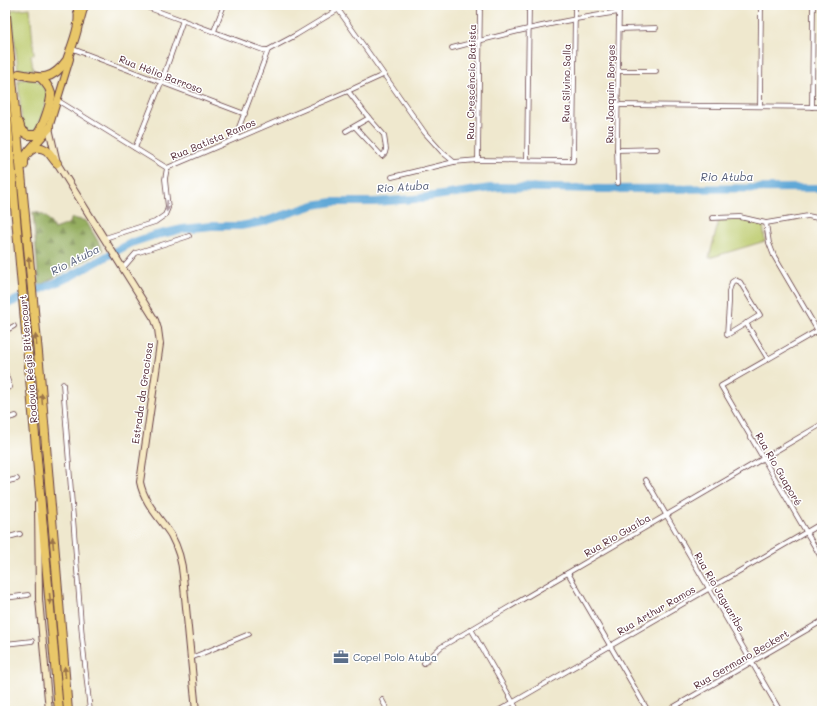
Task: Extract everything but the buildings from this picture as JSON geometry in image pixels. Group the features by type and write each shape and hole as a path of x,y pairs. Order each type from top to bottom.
{"highway":[{"name":"Rodovia Régis Bittencourt","path":"5,5 40,374 68,711"},
{"path":"19,74 41,78 53,74 64,64 67,60 80,14 76,5"},
{"path":"16,111 24,133 32,136 39,132 51,97 49,89 41,78"},
{"name":"Rodovia Régis Bittencourt","path":"5,92 59,711"},
{"path":"27,244 28,208 24,159 28,152 49,128"},
{"path":"5,146 11,209 18,244"},
{"path":"28,152 37,148 43,149 48,152 57,163"}],"main road":[{"name":"Estrada da Graciosa","path":"85,5 82,17 75,33 72,49 49,128 57,163 156,320 159,352 140,482 146,500 171,536 180,558 196,711"},
{"path":"38,462 38,582 49,711"}],"street":[{"path":"141,5 150,7 263,50 268,50 339,10"},
{"path":"214,31 224,5"},
{"path":"335,5 425,133 442,152 454,162"},
{"name":"Rua Crescêncio Batista","path":"478,160 480,5"},
{"path":"392,177 454,162 527,159 529,5"},
{"name":"Rua Silvino Salla","path":"527,159 573,161 575,5"},
{"name":"Rua Joaquim Borges","path":"618,183 619,5"},
{"path":"760,106 761,5"},
{"path":"812,107 813,5"},
{"path":"452,48 575,18 619,12"},
{"path":"135,148 161,83 183,20"},
{"path":"619,29 656,28"},
{"name":"Rua Hélio Barroso","path":"72,49 245,114"},
{"path":"235,138 268,50"},
{"path":"619,71 656,71"},
{"name":"Rua Batista Ramos","path":"57,100 167,168 383,75"},
{"path":"348,91 384,135 386,148 385,153 382,156 355,127"},
{"path":"619,105 822,107"},
{"path":"346,131 369,118"},
{"path":"617,150 657,149"},
{"path":"107,241 158,221 165,214 168,208 164,179 167,168"},
{"path":"712,218 740,217 766,223 808,216 822,219"},
{"path":"766,223 769,243 774,256 820,329 822,338"},
{"path":"123,268 136,253 189,236"},
{"path":"735,280 740,282 760,315 746,324 726,335 729,303 728,291 732,282 735,280"},
{"path":"746,324 768,359 820,329"},
{"path":"5,331 14,326"},
{"name":"Rua Rio Guaporé","path":"768,359 721,386 822,559"},
{"path":"5,372 10,387 5,389"},
{"path":"63,384 82,637 90,711"},
{"path":"5,419 16,416"},
{"name":"Rua Rio Guaíba","path":"424,663 441,647 822,424"},
{"path":"5,482 17,479"},
{"name":"Rua Rio Jaguaribe","path":"646,480 780,711"},
{"name":"Rua Arthur Ramos","path":"498,711 822,523"},
{"path":"5,538 20,534"},
{"path":"568,573 648,711"},
{"path":"5,598 28,595"},
{"name":"Rua Germano Beckert","path":"667,711 822,621"},
{"path":"471,629 518,711"},
{"path":"191,658 249,634"},
{"path":"5,644 32,641"},
{"path":"382,700 388,711"}],"green space":[{"path":"30,8 34,54 31,55 33,70 18,69 11,10"},
{"path":"31,79 42,85 48,96 38,127 35,130 29,131 22,125 18,80"},
{"path":"33,212 46,217 54,229 68,224 72,218 86,221 103,250 39,286"},
{"path":"735,219 763,224 765,241 709,258 719,220"}],"waterway":[{"name":"Rio Atuba","path":"5,305 71,276 131,243 152,236 183,229 211,226 240,226 263,222 314,205 333,202 374,202 414,199 498,187 604,189 822,188"}],"place":[{"name":"Copel Polo Atuba","path":"341,657"}]}
